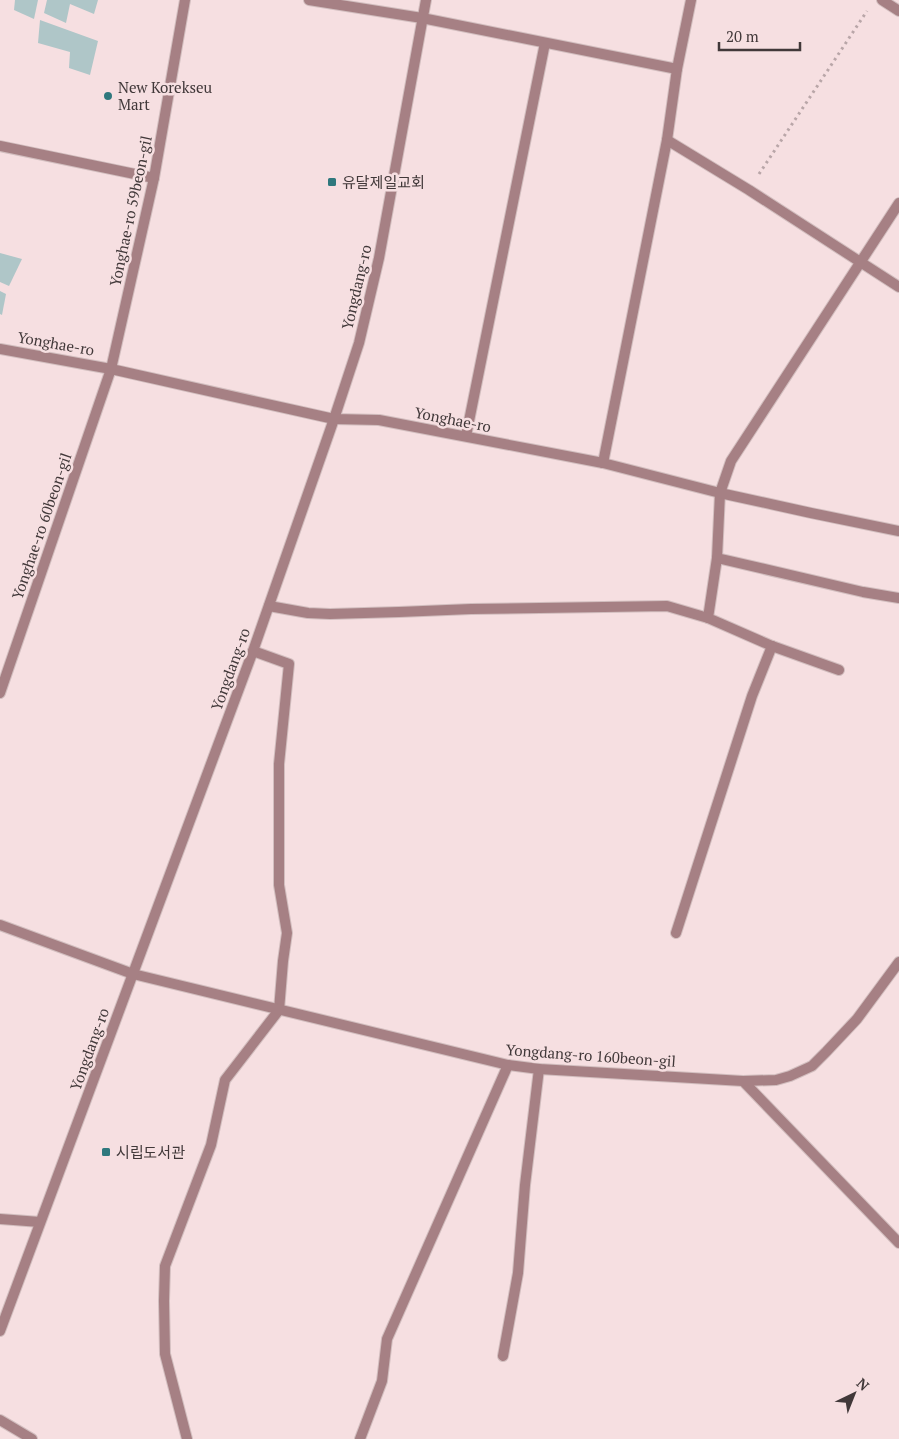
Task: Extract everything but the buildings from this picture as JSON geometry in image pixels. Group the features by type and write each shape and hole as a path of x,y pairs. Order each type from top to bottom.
{"street":[{"name":"Yonghae-ro 59beon-gil","path":"111,368 154,178 185,0"},
{"path":"309,0 422,18 677,69"},
{"name":"Yongdang-ro","path":"0,1331 253,651 359,343 379,258 426,0"},
{"path":"602,463 666,140 677,69 691,0"},
{"path":"882,0 899,11"},
{"path":"466,436 545,42"},
{"path":"666,140 749,190 899,287"},
{"path":"0,146 154,178"},
{"path":"708,618 717,558 720,493 731,461 899,203"},
{"name":"Yonghae-ro","path":"0,349 111,368 334,419 379,420 602,463 720,493 899,530"},
{"name":"Yonghae-ro 60beon-gil","path":"0,693 111,368"},
{"path":"717,558 863,592 899,598"},
{"path":"269,606 308,613 330,614 471,609 667,606 708,618 772,646 839,670"},
{"path":"676,933 752,696 772,646"},
{"path":"187,1439 164,1354 165,1266 211,1145 225,1080 279,1010 287,933 278,885 279,764 288,664 253,651"},
{"name":"Yongdang-ro 160beon-gil","path":"0,925 133,974 508,1066 743,1081 776,1080 812,1066 857,1018 899,962"},
{"path":"360,1439 382,1381 387,1339 508,1066"},
{"path":"503,1356 518,1273 539,1069"},
{"path":"743,1081 899,1243"},
{"path":"0,1219 40,1222"},
{"path":"0,1420 32,1439"}],"path":[{"path":"749,190 869,8"}],"place":[{"name":"New Korekseu Mart","path":"108,96"},
{"name":"유달제일교회","path":"332,182"},
{"name":"시립도서관","path":"106,1152"}]}
